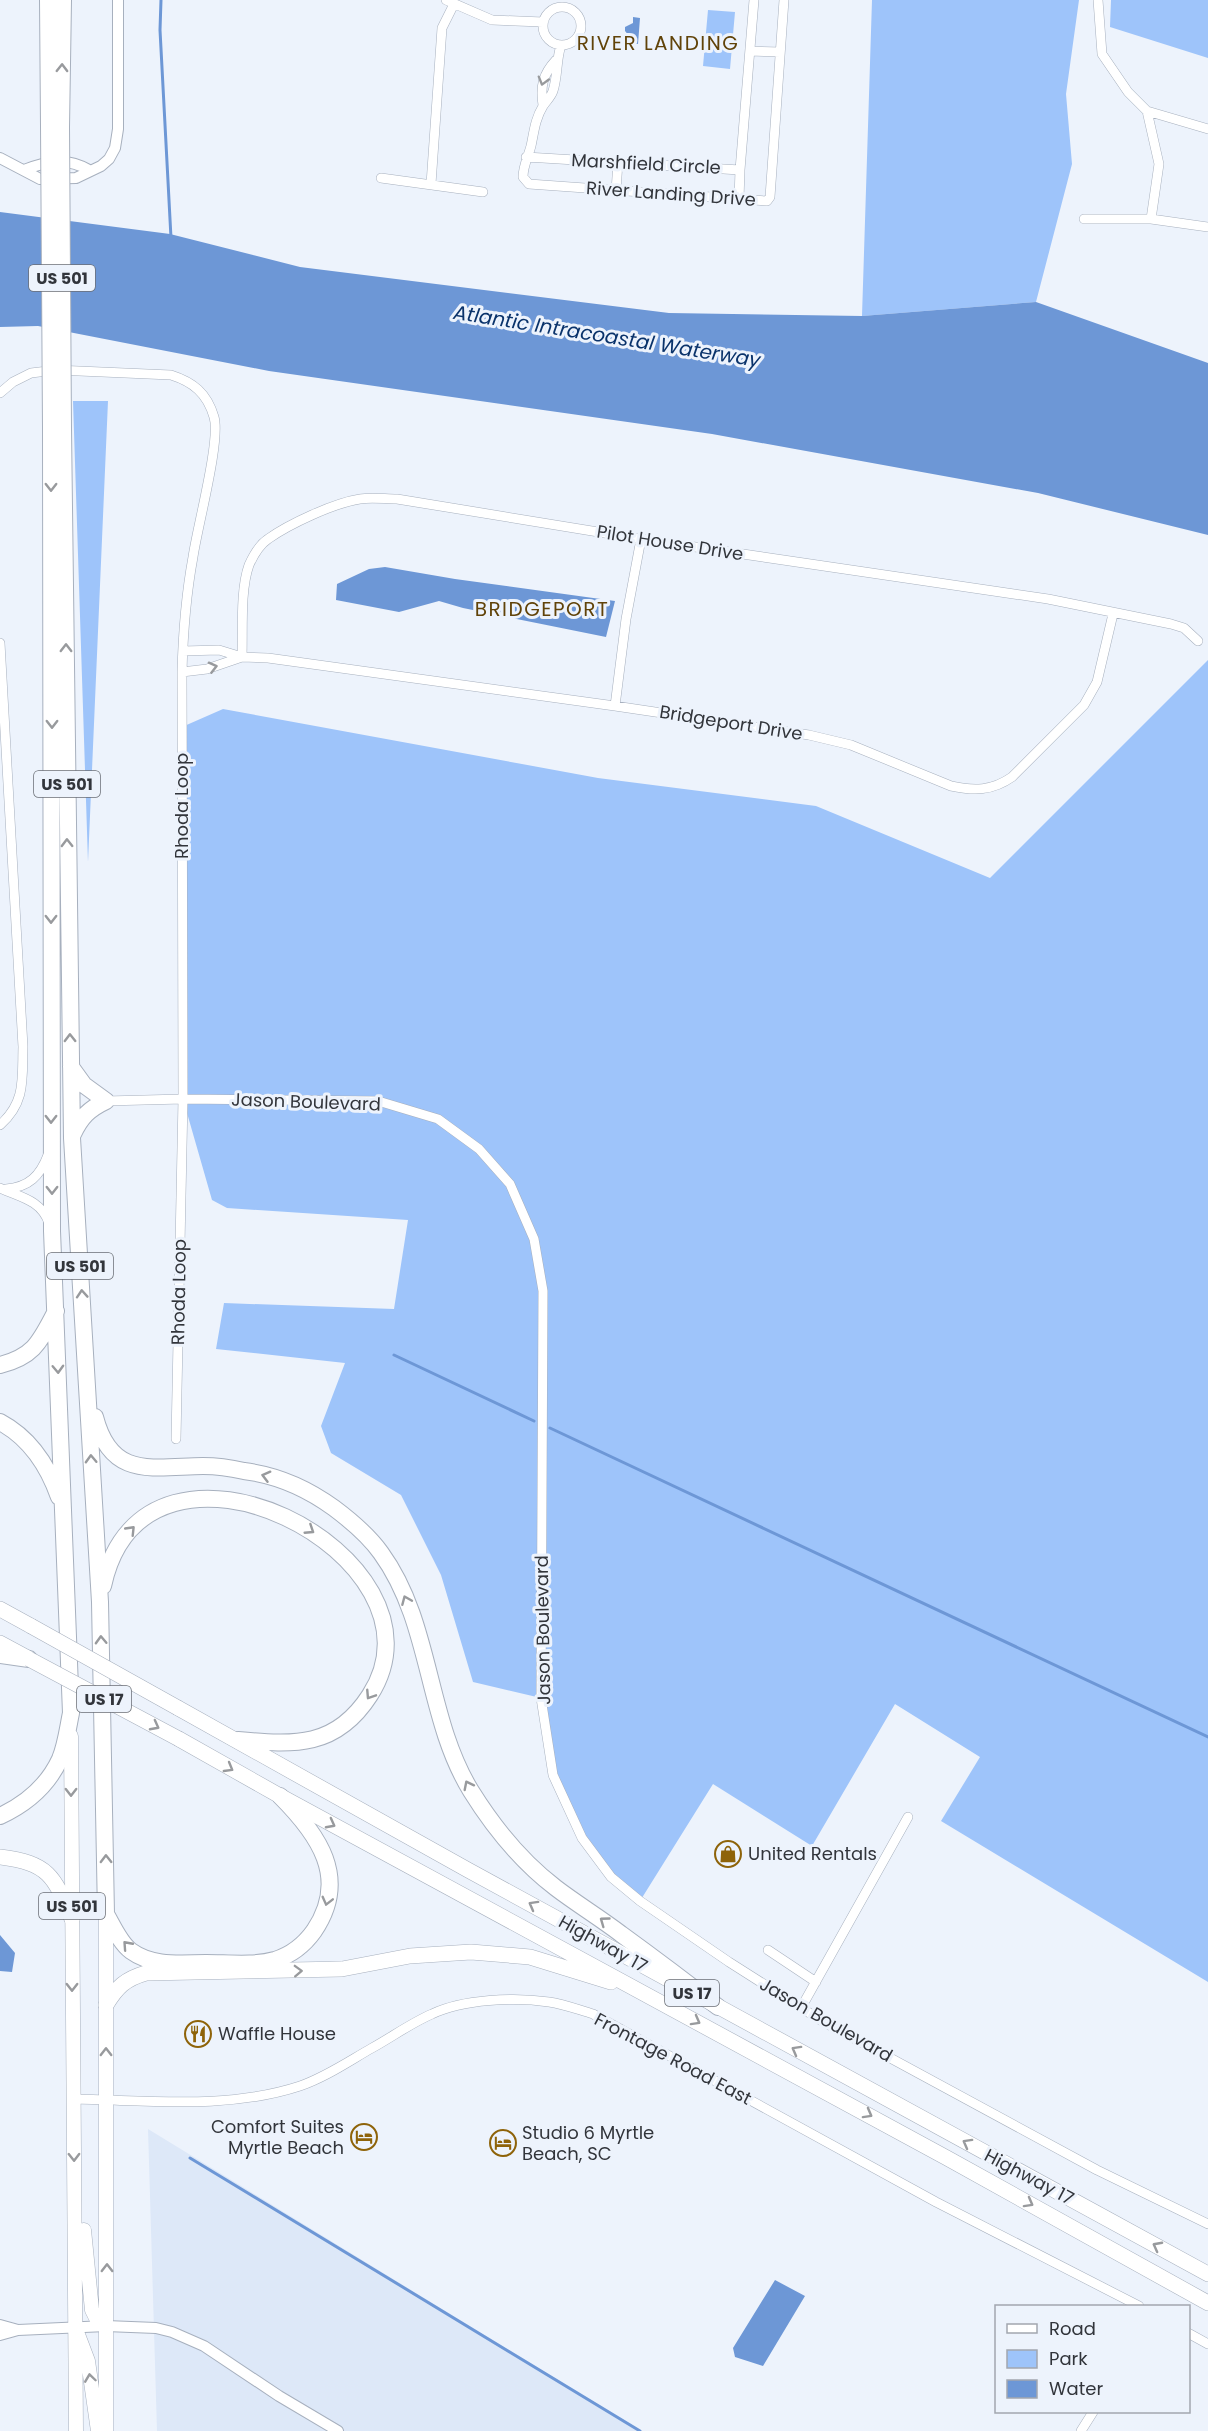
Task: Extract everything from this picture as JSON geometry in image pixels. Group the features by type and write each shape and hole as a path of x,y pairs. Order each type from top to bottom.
{"highway":[{"name":"US 501","path":"48,0 55,126 57,429 72,1138 88,1395 92,1506 100,1602 106,1914"},
{"name":"US 501","path":"55,126 63,0"},
{"name":"US 501","path":"57,429 51,1148 52,1231 71,1713"},
{"path":"70,1066 84,1086 106,1101"},
{"path":"72,1138 81,1118 92,1107 106,1101"},
{"path":"0,1365 15,1361 37,1346 56,1310"},
{"path":"88,1395 99,1435 114,1456 138,1466 178,1468 204,1466 268,1476 312,1494 334,1508 357,1528 380,1551 401,1587 409,1606 443,1729 469,1788 495,1828 556,1888 664,1965 718,2007"},
{"path":"0,1422 12,1428 30,1444 42,1460 64,1509"},
{"path":"100,1602 107,1569 117,1545 139,1522 158,1510 182,1502 210,1497 238,1500 269,1509 315,1533 343,1558 364,1584 376,1604 383,1627 386,1644 378,1682 363,1706 345,1725 320,1738 280,1744 238,1740"},
{"name":"Highway 17","path":"0,1609 718,2007 1208,2274"},
{"name":"Highway 17","path":"0,1643 645,1993 1208,2303"},
{"path":"0,1655 29,1659"},
{"path":"0,1816 14,1809 40,1789 61,1758 71,1713"},
{"path":"106,1914 125,1946 139,1956 157,1963 274,1960 291,1953 306,1942 318,1924 326,1908 331,1878 326,1859 316,1839 304,1821 280,1796"},
{"path":"0,1857 36,1864 48,1874 60,1890 72,1919"},
{"path":"106,2005 118,1985 146,1973 342,1969 411,1956 471,1952 530,1957 645,1993"}],"main road":[{"name":"US 501","path":"71,1713 73,2098 77,2272 76,2431"},
{"name":"US 501","path":"106,1914 106,2431"},
{"path":"75,2179 84,2229 92,2310 96,2318 106,2326"},
{"path":"75,2327 85,2348 98,2431"}],"street":[{"path":"0,158 40,179 76,178 101,166 109,159 115,148 118,129 118,0"},
{"name":"Marshfield Circle","path":"526,157 740,170 754,0"},
{"name":"River Landing Drive","path":"543,22 552,9 563,3 573,11 581,24 576,39 561,45 556,60 557,75 552,94 543,105 534,127 523,177 529,184 768,201 784,0"},
{"path":"1098,0 1102,54 1128,92 1148,111 1208,129"},
{"path":"431,184 442,28 450,2 492,20 543,22 546,38 550,42 561,45"},
{"path":"750,51 780,52"},
{"path":"1148,111 1159,164 1151,219"},
{"path":"24,170 41,163 75,161 89,170"},
{"path":"616,190 618,162"},
{"path":"739,199 740,170"},
{"path":"381,178 483,192"},
{"path":"1084,219 1151,219 1208,227"},
{"name":"Rhoda Loop","path":"0,393 13,382 31,373 56,370 171,375 184,379 197,387 204,394 215,417 216,434 192,560 182,672 183,1099 176,1439"},
{"name":"Pilot House Drive","path":"242,657 245,582 256,552 266,540 285,530 341,503 363,498 396,499 641,539 1048,599 1171,624 1184,628 1198,641"},
{"path":"615,706 626,619 641,539"},
{"name":"Bridgeport Drive","path":"183,651 219,650 242,657 267,658 809,735 851,745 951,786 985,789 1000,785 1012,777 1084,705 1097,682 1113,614"},
{"path":"0,643 23,1047 21,1095 14,1110 0,1125"},
{"name":"Bridgeport Drive","path":"182,672 207,669 242,657"},
{"path":"0,872 12,872"},
{"name":"Jason Boulevard","path":"106,1101 183,1099 378,1101 438,1119 479,1149 510,1184 534,1239 543,1292 541,1698 553,1775 582,1838 611,1876 640,1901 801,2008 1097,2170 1208,2224"},
{"path":"2,1189 20,1188 29,1183 38,1174 51,1148"},
{"path":"2,1189 25,1197 34,1203 42,1210 52,1231"},
{"path":"801,2008 908,1816"},
{"path":"768,1950 816,1982"},
{"name":"Frontage Road East","path":"73,2098 174,2102 263,2095 301,2086 330,2073 432,2014 451,2007 500,2000 549,2002 593,2014 936,2202 1135,2305"},
{"path":"0,2325 18,2330"},
{"path":"0,2335 18,2330 75,2327 156,2328 186,2337 204,2346 279,2396 338,2431"},
{"path":"1190,2334 1208,2344"},
{"path":"1081,2431 1092,2413"}],"shaded area":[{"path":"148,2129 581,2394 642,2431 157,2431"}],"green space":[{"path":"872,0 1079,0 1066,94 1072,164 1036,302 862,316"},
{"path":"1111,0 1208,0 1208,58 1110,27"},
{"path":"708,10 735,12 730,69 703,66"},
{"path":"73,401 108,401 88,862"},
{"path":"1208,660 1208,1982 941,1821 980,1757 895,1704 812,1846 713,1784 640,1901 611,1877 582,1838 553,1775 541,1698 473,1682 441,1575 401,1495 331,1453 321,1426 345,1363 216,1349 224,1303 394,1309 408,1220 227,1208 212,1200 183,1099 182,727 223,709 598,778 816,806 990,878"}],"water":[{"path":"633,17 640,18 638,44 631,43 631,38 625,31 625,27 633,23"},
{"name":"Atlantic Intracoastal Waterway","path":"0,212 170,234 300,267 669,313 862,316 1036,302 1208,363 1208,535 1038,493 712,434 269,371 38,326 0,327"},
{"path":"385,567 615,601 606,637 439,601 399,612 336,600 337,584 369,569"},
{"path":"0,1935 15,1953 12,1972 0,1971"},
{"path":"775,2280 805,2296 763,2366 735,2357 733,2348"}],"waterway":[{"path":"161,0 160,30 171,238"},
{"path":"394,1355 534,1421"},
{"path":"550,1428 1208,1737"},
{"path":"190,2158 640,2431"}],"place":[{"name":"United Rentals","path":"728,1854"},
{"name":"Waffle House","path":"198,2034"},
{"name":"Comfort Suites Myrtle Beach","path":"364,2137"},
{"name":"Studio 6 Myrtle Beach, SC","path":"503,2143"}],"district":[{"name":"RIVER LANDING","path":"658,43"},
{"name":"BRIDGEPORT","path":"542,609"}]}
